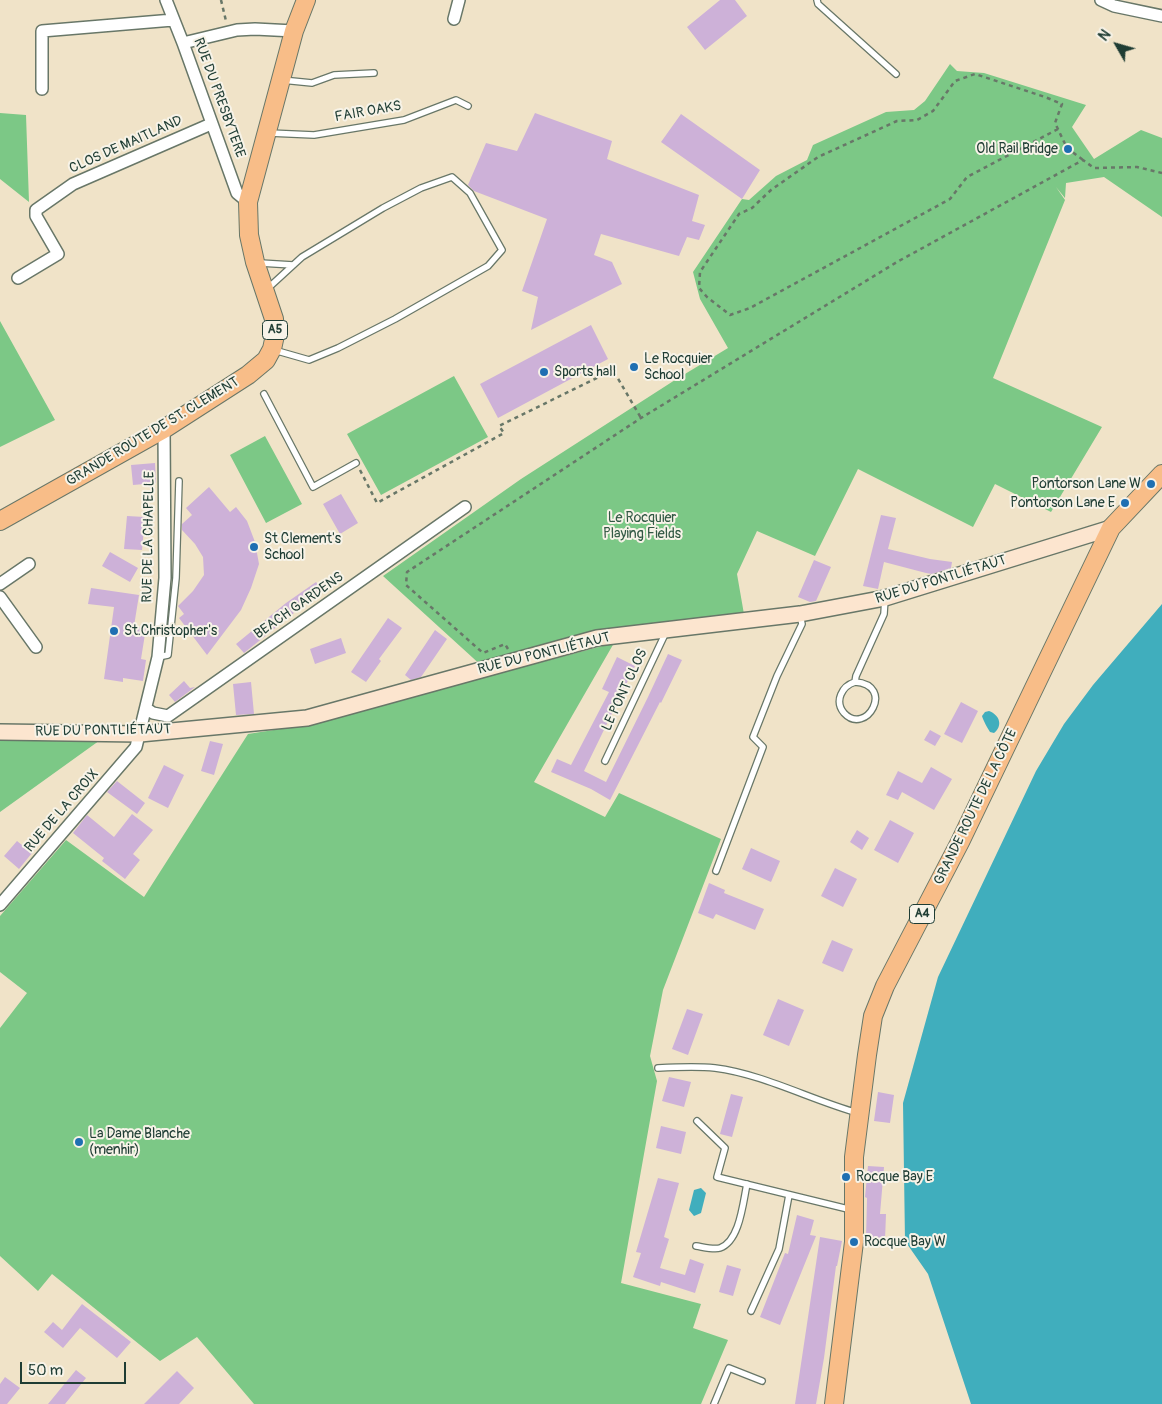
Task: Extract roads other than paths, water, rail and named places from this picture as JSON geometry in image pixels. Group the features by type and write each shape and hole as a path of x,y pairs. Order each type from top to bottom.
{"main road":[{"name":"A5","path":"272,349 275,335 274,320 255,262 249,235 248,202 294,31 306,0"},
{"name":"GRANDE ROUTE DE ST. CLEMENT","path":"0,521 164,429 248,375 266,360 272,349"},
{"name":"GRANDE ROUTE DE LA CÔTE","path":"834,1404 854,1242 854,1157 873,1016 884,986 960,842 1111,528 1162,474"},
{"name":"RUE DU PONTLIÉTAUT","path":"0,732 140,734 307,718 597,638 800,614 885,598 1111,528"}],"street":[{"name":"RUE DU PRESBYTERE","path":"166,0 237,193 248,202"},
{"path":"454,19 459,0"},
{"path":"1101,0 1114,6 1162,16"},
{"path":"42,89 42,31 173,20"},
{"path":"183,43 229,32 254,29 294,31"},
{"name":"CLOS DE MAITLAND","path":"18,278 58,254 36,216 36,210 73,184 211,124"},
{"name":"RUE DE LA CHAPELLE","path":"140,734 158,657 165,578 164,429"},
{"name":"BEACH GARDENS","path":"147,709 153,713 168,716 465,508"},
{"path":"0,584 29,564"},
{"path":"0,597 36,647"},
{"name":"RUE DE LA CROIX","path":"0,905 136,747 140,734"}],"lane":[{"path":"818,0 818,4 896,74"},
{"path":"281,80 312,83 334,75 374,73"},
{"name":"FAIR OAKS","path":"268,133 314,134 404,120 456,100 468,106"},
{"path":"264,291 302,257 383,208 421,188 452,177 470,193 502,250 488,266 338,348 309,360 272,349"},
{"path":"255,262 293,265"},
{"path":"264,394 313,487 356,463"},
{"path":"158,657 168,655 176,578 179,481"},
{"path":"855,682 884,614 885,598"},
{"path":"716,871 763,747 754,737 777,676 802,624 800,614"},
{"name":"LE PONT CLOS","path":"605,761 667,630"},
{"path":"855,682 862,683 870,688 875,695 876,703 870,713 856,719 847,716 839,702 841,692 845,687 855,682"},
{"path":"658,1068 688,1066 717,1068 766,1081 859,1113"},
{"path":"696,1121 725,1148 717,1176 853,1210"},
{"path":"696,1246 719,1249 730,1242 738,1226 747,1184"},
{"path":"751,1311 779,1249 789,1195"},
{"path":"714,1404 729,1368 762,1380"}],"water":[{"path":"1162,604 1162,1404 971,1404 928,1274 905,1241 903,1103 938,977 1036,771 1064,724 1093,685"},
{"path":"989,711 996,715 999,721 999,727 994,733 990,732 982,716 985,712"},
{"path":"701,1188 706,1193 701,1213 694,1216 689,1210 694,1190"}],"place":[{"name":"Old Rail Bridge","path":"1068,149"},
{"name":"Le Rocquier School","path":"634,367"},
{"name":"Sports hall","path":"544,372"},
{"name":"Pontorson Lane W","path":"1151,484"},
{"name":"Pontorson Lane E","path":"1125,503"},
{"name":"St Clement's School","path":"254,547"},
{"name":"St.Christopher's","path":"114,631"},
{"name":"La Dame Blanche (menhir)","path":"79,1142"},
{"name":"Rocque Bay E","path":"846,1177"},
{"name":"Rocque Bay W","path":"854,1242"}],"park label":[{"name":"Le Rocquier Playing Fields","path":"642,526"}]}
